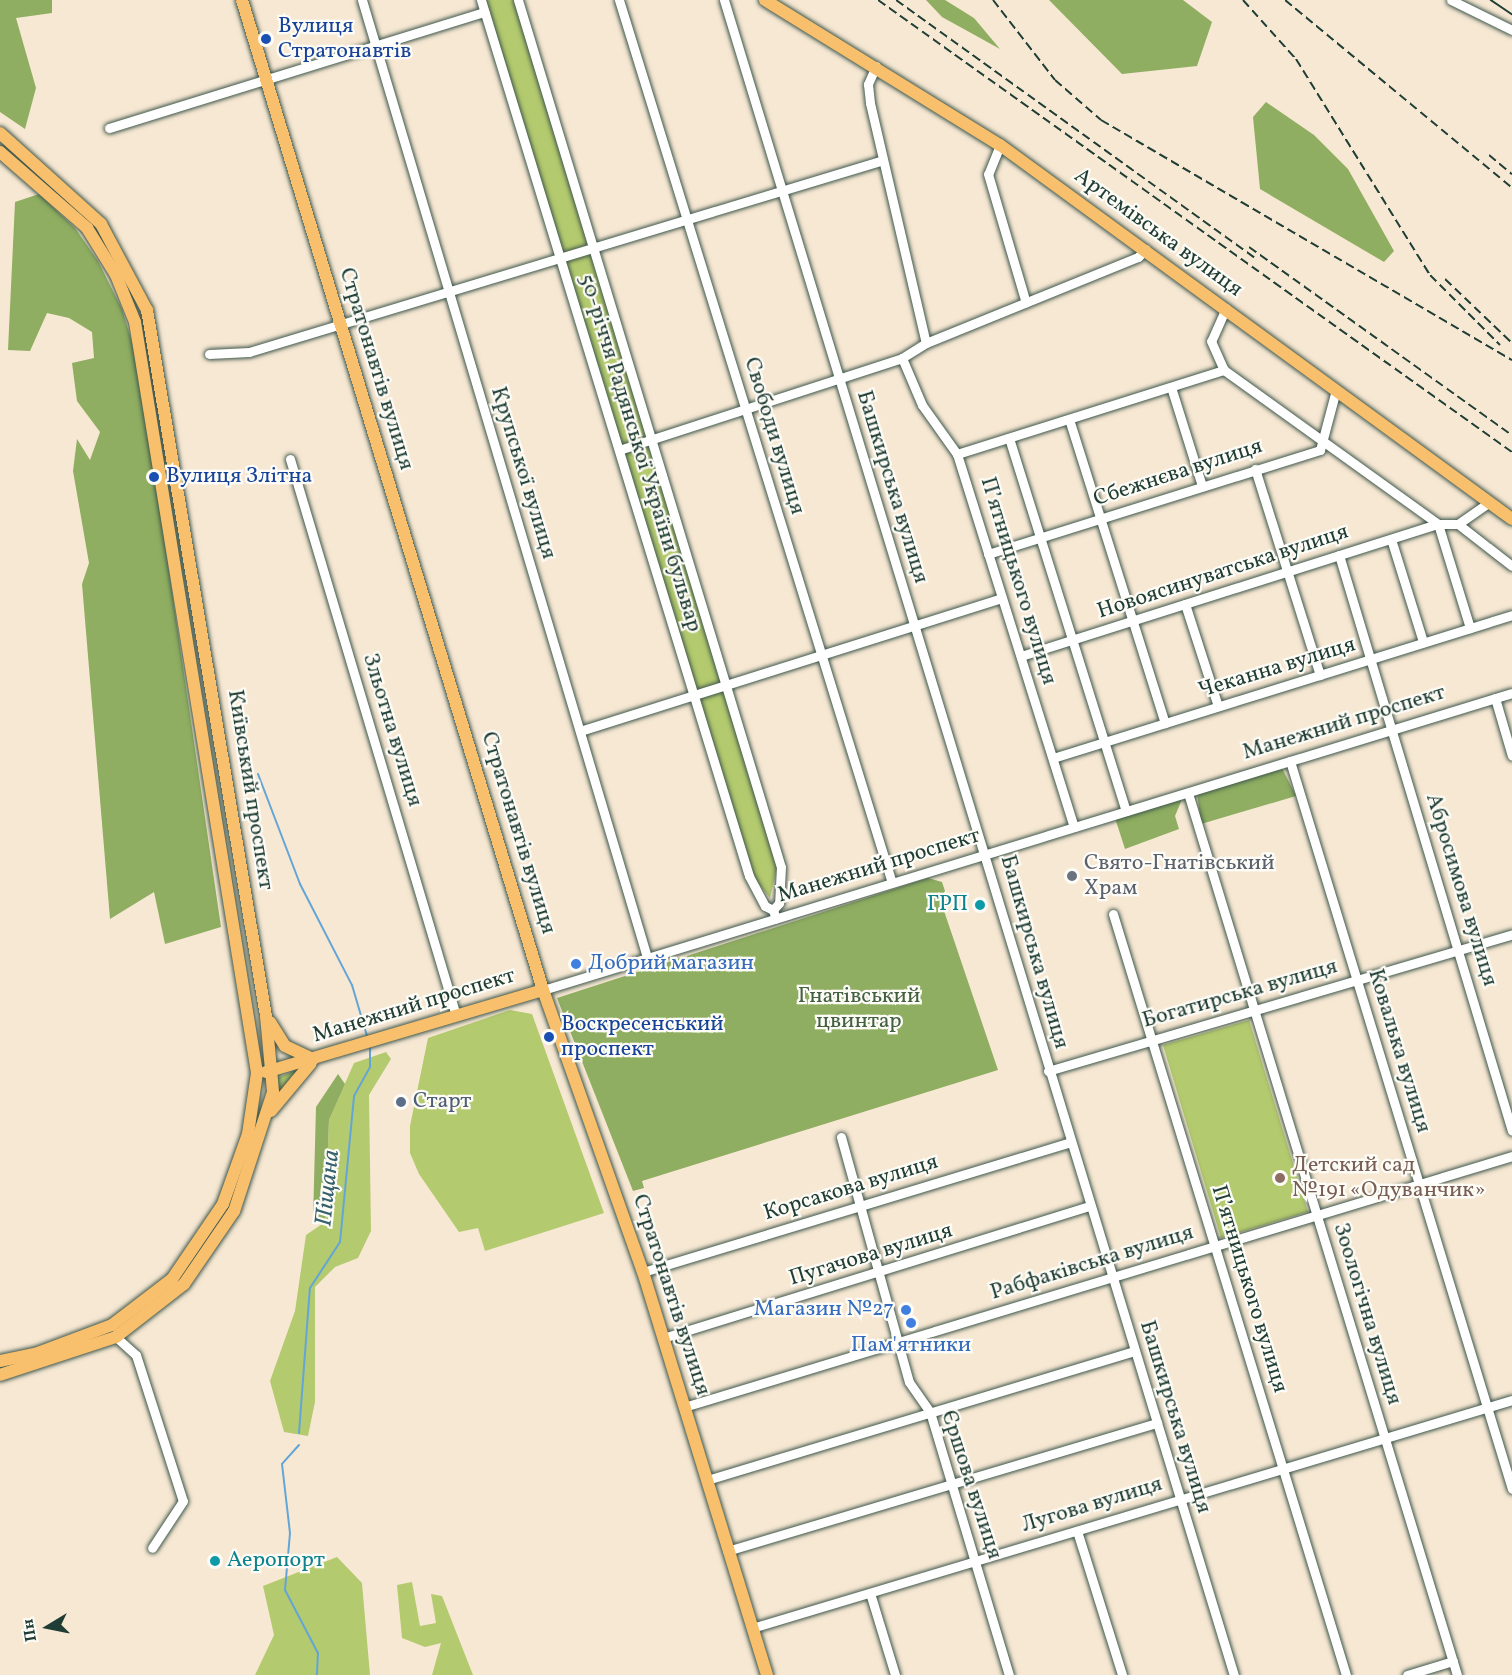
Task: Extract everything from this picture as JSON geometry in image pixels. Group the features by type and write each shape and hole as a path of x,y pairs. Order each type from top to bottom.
{"main road":[{"name":"Стратонавтів вулиця","path":"242,0 543,990 643,1272 767,1675"},
{"name":"Артемівська вулиця","path":"765,0 1000,144 1512,519"},
{"name":"Київський проспект","path":"0,133 17,146 100,224 147,309 266,1016 272,1072 267,1117 250,1175 234,1210 184,1284 116,1337 0,1375"},
{"path":"12,162 17,146"},
{"name":"Київський проспект","path":"0,152 87,228 116,275 135,322 258,1073 251,1123 224,1204 172,1279 112,1325 38,1353 0,1360"},
{"name":"Манежний проспект","path":"258,1073 272,1072 314,1060 456,1012 543,990"},
{"path":"266,1016 285,1046 314,1060 267,1117"},
{"path":"236,1170 250,1175"}],"street":[{"name":"Крупської вулиця","path":"362,0 647,957"},
{"name":"50-річчя Радянської України бульвар","path":"481,0 749,876 765,906 775,915 779,903 782,867 518,0"},
{"name":"Свободи вулиця","path":"619,0 892,883"},
{"name":"Башкирська вулиця","path":"724,0 779,189 986,855 1048,1071 1234,1675"},
{"path":"1451,0 1512,30"},
{"path":"109,128 484,12"},
{"path":"876,66 868,84 880,161 926,343"},
{"path":"1000,144 988,174 1026,303"},
{"path":"209,354 249,352 779,189 880,161"},
{"path":"618,450 652,441 744,408 902,358 926,343 1138,257 1146,249"},
{"path":"1226,308 1211,341 1224,370 1325,440 1438,524 1470,628"},
{"name":"П’ятницького вулиця","path":"902,358 922,405 957,454 1074,827"},
{"path":"957,454 1224,370"},
{"path":"1171,387 1202,486"},
{"path":"1325,440 1336,390"},
{"path":"1069,419 1165,723"},
{"path":"1009,438 1126,811"},
{"name":"Сбежнєва вулиця","path":"988,554 1320,450 1325,440"},
{"name":"Зльотна вулиця","path":"290,459 456,1012"},
{"path":"1255,469 1320,675"},
{"path":"1438,524 1458,524 1489,502"},
{"name":"Новоясинуватська вулиця","path":"1021,656 1438,524"},
{"path":"1458,524 1512,566"},
{"path":"1391,539 1423,642"},
{"name":"Абросимова вулиця","path":"1339,555 1512,1131"},
{"path":"580,731 694,696 725,682 1002,598"},
{"path":"1185,604 1218,706"},
{"name":"Чеканна вулиця","path":"1053,758 1512,615"},
{"name":"Манежний проспект","path":"543,990 775,915 986,855 1512,693"},
{"path":"1495,698 1512,756"},
{"name":"Ковалька вулиця","path":"1290,761 1512,1489"},
{"name":"Зоологічна вулиця","path":"1188,793 1457,1675"},
{"name":"П’ятницького вулиця","path":"1113,914 1346,1675"},
{"name":"Богатирська вулиця","path":"1048,1071 1512,934"},
{"name":"Єршова вулиця","path":"841,1137 863,1204 901,1341 909,1382 930,1412 1009,1675"},
{"name":"Корсакова вулиця","path":"643,1272 1070,1142"},
{"name":"Рабфаківська вулиця","path":"684,1407 1512,1156"},
{"name":"Пугачова вулиця","path":"663,1338 882,1273 1090,1206"},
{"path":"116,1337 136,1355 183,1501 152,1548"},
{"path":"707,1480 1134,1351"},
{"name":"Лугова вулиця","path":"752,1628 1512,1400"},
{"path":"727,1551 1156,1424"},
{"path":"1077,1530 1122,1675"},
{"path":"870,1593 895,1675"},
{"path":"1407,1675 1453,1661"}],"green space":[{"path":"0,0 52,0 52,13 16,18 36,88 25,129 0,112"},
{"path":"484,0 514,0 777,867 770,898 751,874"},
{"path":"926,0 945,0 974,18 1000,49 942,17"},
{"path":"1049,0 1183,0 1212,22 1197,66 1122,74"},
{"path":"1266,102 1314,135 1348,169 1394,251 1384,262 1260,189 1253,117"},
{"path":"39,194 75,228 98,261 122,309 139,365 221,927 165,944 154,892 110,919 82,584 89,563 73,471 77,439 90,460 100,432 77,401 72,363 94,358 92,332 69,318 47,313 30,351 8,350 15,202"},
{"path":"1282,768 1296,796 1201,824 1197,792"},
{"path":"1183,797 1175,816 1179,829 1125,849 1115,818"},
{"name":"Гнатівський цвинтар","path":"928,878 942,882 949,903 942,905 998,1070 642,1181 644,1188 633,1191 557,998"},
{"path":"510,1010 532,1014 604,1213 485,1251 478,1228 459,1232 419,1174 410,1153 410,1126 428,1038"},
{"path":"1249,1020 1308,1212 1221,1238 1163,1045"},
{"path":"386,1052 391,1059 369,1095 371,1231 358,1258 335,1267 315,1287 315,1402 308,1436 284,1432 270,1381 295,1311 306,1235 325,1222 329,1120 354,1063"},
{"path":"298,1069 289,1080 277,1096 277,1078"},
{"path":"338,1074 345,1084 329,1120 325,1222 313,1220 316,1107"},
{"path":"337,1557 362,1583 370,1675 255,1675 274,1635 263,1586"},
{"path":"412,1582 420,1626 436,1623 431,1594 442,1596 473,1675 432,1675 441,1643 425,1647 402,1638 397,1585"}],"waterway":[{"name":"Піщана","path":"258,774 300,884 352,985 367,1036"},
{"name":"Піщана","path":"299,1433 310,1288 340,1242 354,1096 370,1067 370,1048"},
{"name":"Піщана","path":"299,1445 282,1464 290,1533 285,1590 318,1653 317,1675"}],"tram line":[{"path":"1491,0 1512,14"}],"railway":[{"path":"878,0 1512,452"},
{"path":"896,0 1254,257"},
{"path":"993,0 1055,80 1101,120 1512,360"},
{"path":"1243,0 1296,59 1430,275 1500,345"},
{"path":"1285,0 1512,188"},
{"path":"1489,155 1512,174"},
{"path":"1249,247 1512,435"},
{"path":"1445,279 1512,343"}],"place":[{"name":"Вулиця Стратонавтів","path":"266,39"},
{"name":"Вулиця Злітна","path":"154,477"},
{"name":"Свято-Гнатівський Храм","path":"1072,876"},
{"name":"ГРП","path":"980,905"},
{"name":"Добрий магазин","path":"576,964"},
{"name":"Воскресенський проспект","path":"549,1037"},
{"name":"Старт","path":"401,1102"},
{"name":"Детский сад №191 «Одуванчик»","path":"1280,1178"},
{"name":"Магазин №27","path":"906,1310"},
{"name":"Пам'ятники","path":"911,1323"},
{"name":"Аеропорт","path":"215,1561"}]}
